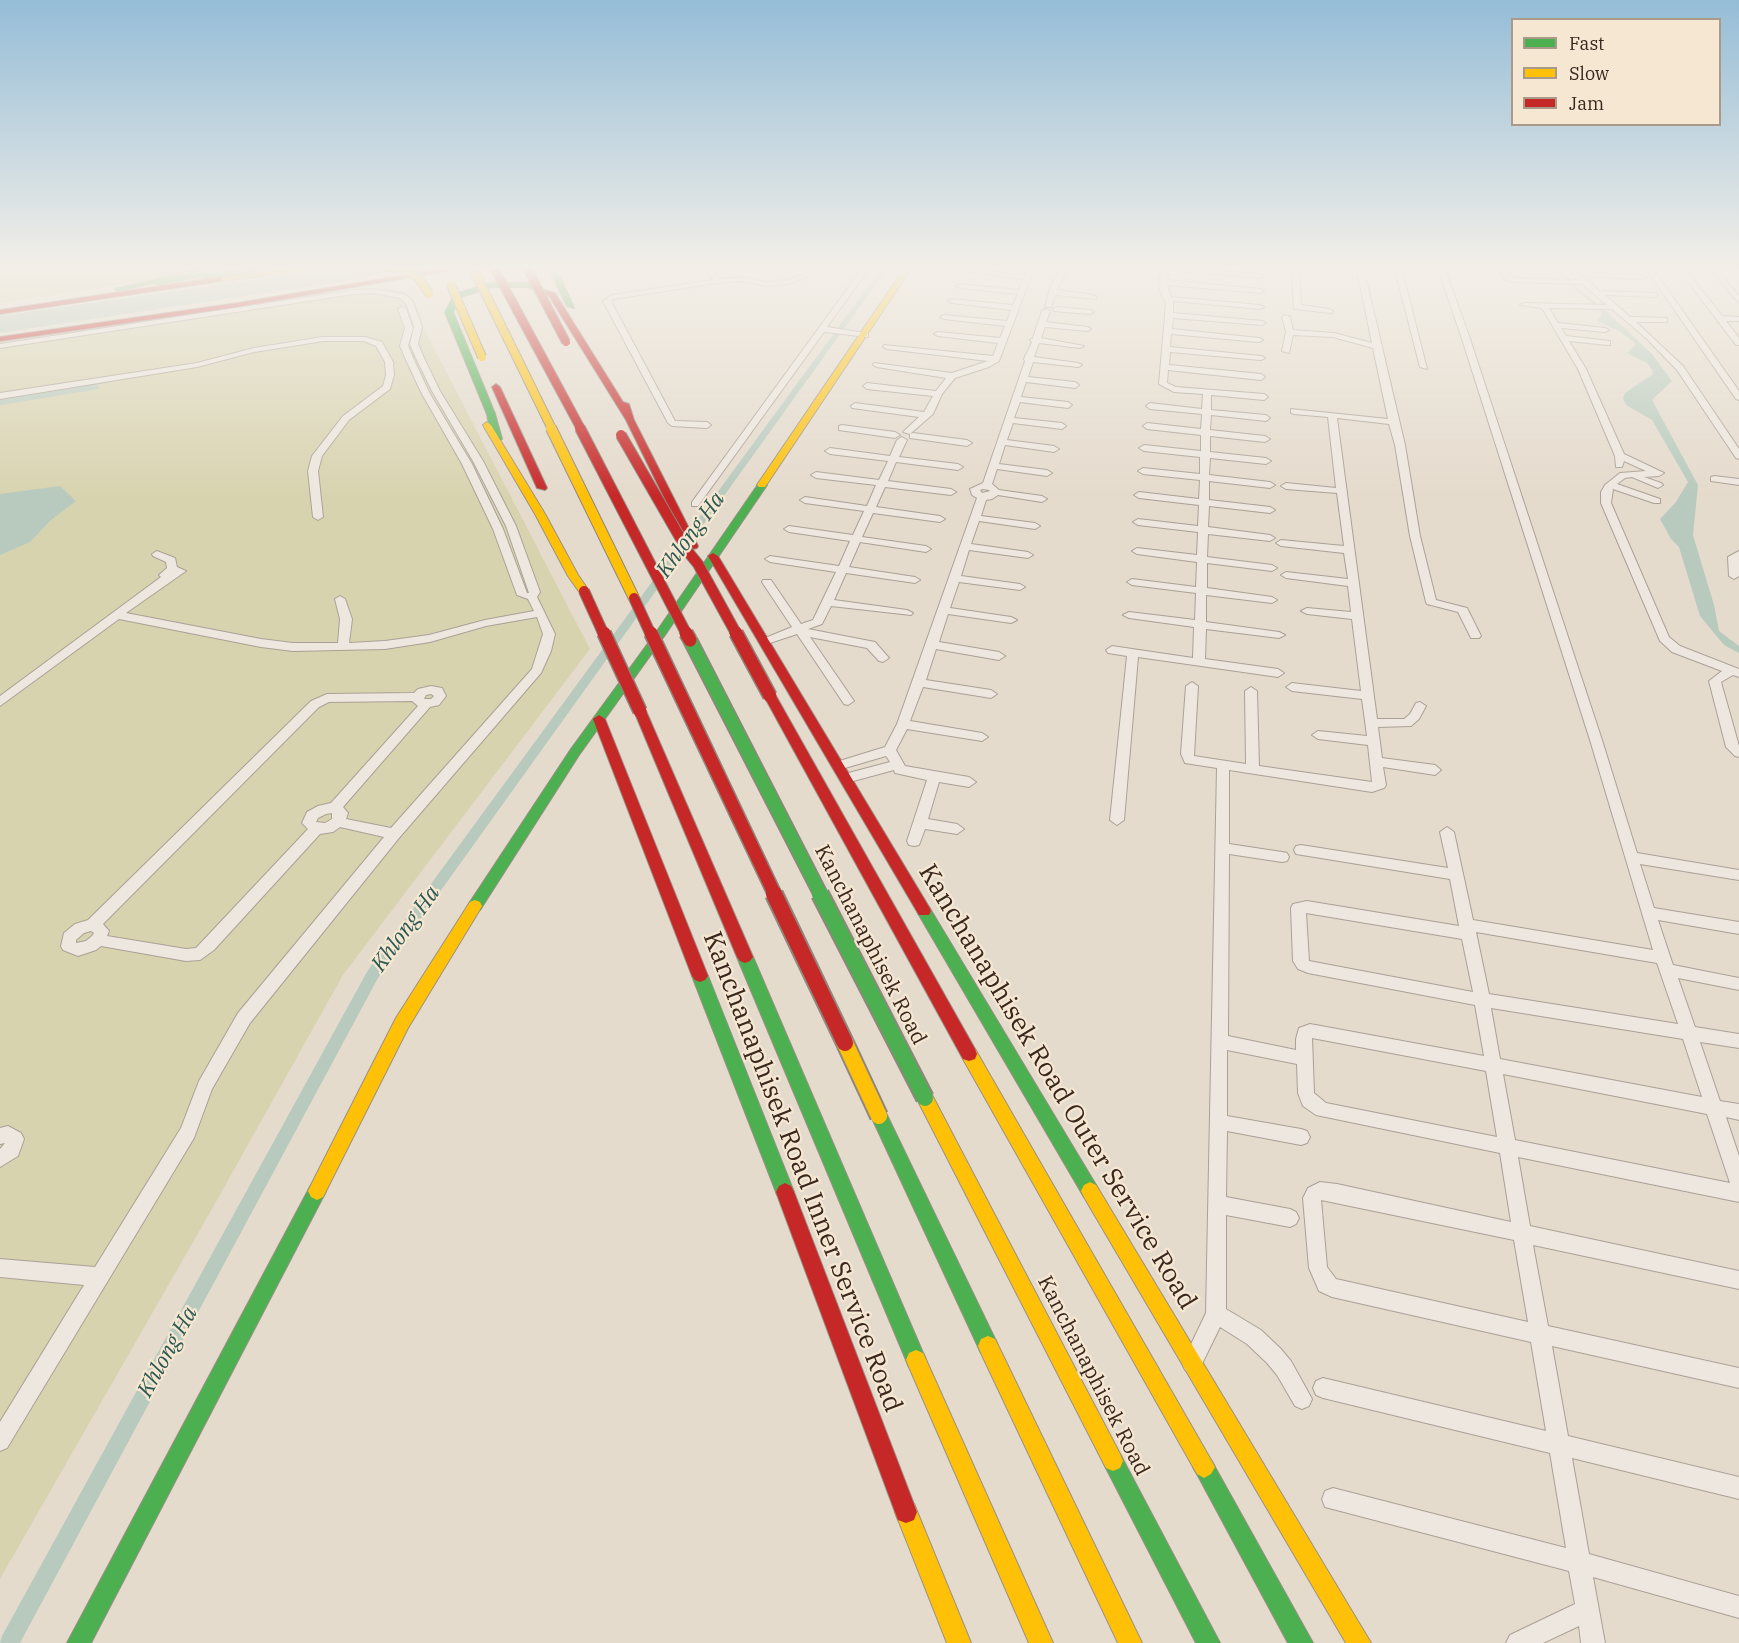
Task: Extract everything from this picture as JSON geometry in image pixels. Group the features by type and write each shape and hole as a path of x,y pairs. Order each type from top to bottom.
{"main road":[{"path":"450,343 480,415 546,512"},
{"path":"462,343 491,414 497,439"},
{"path":"477,343 573,576 584,591 630,689 957,1456 1041,1643"},
{"path":"510,343 1130,1643"},
{"name":"Kanchanaphisek Road","path":"535,343 603,469 925,1098 1208,1643"},
{"path":"566,343 590,383"},
{"path":"582,343 634,427 694,548 698,564"},
{"path":"592,343 626,406 634,427"},
{"path":"79,1643 307,1212 402,1023 527,824 857,343"},
{"path":"618,430 689,553 698,564 936,995 1239,1527 1301,1643"},
{"name":"Kanchanaphisek Road Outer Service Road","path":"713,556 1359,1643"},
{"name":"Kanchanaphisek Road Inner Service Road","path":"599,719 813,1262 902,1501 959,1643"}],"street":[{"path":"0,348 35,343"},
{"path":"0,348 36,343"},
{"path":"0,396 197,365 254,350 299,343"},
{"path":"318,517 313,471 317,456 346,418 387,387 390,375 389,362 379,344 375,343"},
{"path":"0,1441 188,1132 205,1086 244,1018 394,834 537,670 546,651 549,634 541,613 532,597 522,595 498,529 467,464 410,360 405,343"},
{"path":"414,343 420,358 478,461 511,526 535,592 532,597"},
{"path":"629,343 672,423 706,425"},
{"path":"695,504 814,343"},
{"path":"877,365 952,376 986,365 996,359 1002,343"},
{"path":"838,766 890,750 903,724 1017,399 1033,343"},
{"path":"1054,343 1080,346"},
{"path":"1166,343 1165,386 1174,389 1264,397"},
{"path":"1286,351 1288,343"},
{"path":"1360,343 1377,346"},
{"path":"1376,343 1400,445 1415,536 1431,602 1463,610 1475,636"},
{"path":"1417,343 1424,367"},
{"path":"1465,343 1596,740 1648,913 1739,1182"},
{"path":"1566,343 1595,397 1620,456 1619,465 1628,475 1658,485"},
{"path":"1655,343 1687,377 1739,456"},
{"path":"1701,343 1739,397"},
{"path":"887,347 996,359"},
{"path":"1166,349 1261,358"},
{"path":"410,360 420,358"},
{"path":"1028,359 1078,365"},
{"path":"1164,367 1262,377"},
{"path":"765,641 818,622 904,436 932,409 938,394 952,376"},
{"path":"1023,379 1075,385"},
{"path":"867,386 938,394"},
{"path":"1199,662 1208,392"},
{"path":"1017,399 1068,405"},
{"path":"855,406 925,415"},
{"path":"1150,406 1266,418"},
{"path":"1294,411 1393,422"},
{"path":"1192,686 1188,757 1194,761 1377,787 1380,783 1352,583 1332,416"},
{"path":"1009,420 1062,426"},
{"path":"1147,426 1265,439"},
{"path":"447,430 458,428"},
{"path":"842,428 967,443"},
{"path":"1001,442 1054,449"},
{"path":"1144,448 1266,461"},
{"path":"830,451 958,466"},
{"path":"1620,456 1659,473 1628,475 1610,484 1606,492 1606,503 1664,639 1676,649 1735,671"},
{"path":"993,466 1047,473"},
{"path":"1143,471 1270,485"},
{"path":"816,476 951,492"},
{"path":"1714,480 1739,482"},
{"path":"1610,484 1657,501"},
{"path":"1286,486 1342,491"},
{"path":"985,491 994,488 996,492 1042,499"},
{"path":"1139,495 1270,510"},
{"path":"805,500 940,519"},
{"path":"975,518 1035,526"},
{"path":"1138,522 1348,550"},
{"path":"789,529 926,549"},
{"path":"964,546 1028,555"},
{"path":"1137,551 1272,568"},
{"path":"0,702 170,574 171,560 157,554"},
{"path":"1734,576 1733,557 1739,554"},
{"path":"770,559 915,580"},
{"path":"1286,575 1352,583"},
{"path":"954,578 1020,587"},
{"path":"767,582 848,701"},
{"path":"1132,582 1272,600"},
{"path":"340,599 346,619 343,647"},
{"path":"828,602 907,613"},
{"path":"942,610 1011,620"},
{"path":"1306,611 1358,616"},
{"path":"117,615 261,643 292,647 343,647 386,645 430,638 485,623 541,613"},
{"path":"1129,615 1279,635"},
{"path":"799,630 871,645 883,658"},
{"path":"931,644 999,656"},
{"path":"1112,650 1278,673"},
{"path":"1117,820 1133,652"},
{"path":"1735,671 1715,681 1732,747 1739,753"},
{"path":"919,682 991,694"},
{"path":"1292,687 1368,696"},
{"path":"1251,691 1253,771"},
{"path":"93,925 102,930 98,940 91,946 78,950 68,946 69,937 80,928 93,925 315,704 327,698 421,701 328,828 316,829 200,954 186,954 98,940"},
{"path":"1372,723 1407,723 1415,716 1419,706"},
{"path":"903,724 982,737"},
{"path":"1318,735 1374,741"},
{"path":"890,750 896,765 903,771 969,782"},
{"path":"1377,762 1435,770"},
{"path":"846,778 896,765"},
{"path":"1192,1363 1216,1314 1223,766"},
{"path":"914,842 934,777"},
{"path":"316,829 309,823 312,815 323,808 336,815 394,834"},
{"path":"921,823 957,829"},
{"path":"1447,832 1509,1146 1593,1643"},
{"path":"1223,848 1282,857"},
{"path":"1301,850 1456,875"},
{"path":"1631,857 1739,875"},
{"path":"1739,984 1666,964 1468,930 1307,907 1298,908 1303,965 1482,1000 1739,1041"},
{"path":"1648,913 1739,928"},
{"path":"1739,1112 1319,1032 1310,1031 1305,1034 1304,1039 1306,1093 1309,1101 1322,1110 1739,1192"},
{"path":"1219,1041 1298,1057"},
{"path":"1219,1122 1301,1137"},
{"path":"0,1136 8,1134 15,1139 12,1150 0,1160"},
{"path":"1739,1280 1326,1191 1314,1194 1312,1198 1318,1268 1326,1284 1332,1288 1739,1378"},
{"path":"1217,1204 1290,1218"},
{"path":"0,1268 98,1277"},
{"path":"1216,1314 1254,1337 1274,1356 1284,1368 1302,1400"},
{"path":"1323,1388 1739,1488"},
{"path":"1333,1499 1581,1563 1739,1607"},
{"path":"1518,1643 1587,1610"}],"shaded area":[{"path":"0,343 431,343 590,649 343,975 0,1579"},
{"path":"1634,343 1640,343 1652,354 1672,381 1652,400 1698,485 1693,535 1714,605 1719,631 1739,646 1739,653 1724,645 1700,616 1679,547 1671,539 1660,519 1676,502 1688,482 1652,420 1626,405 1623,398 1625,393 1653,374 1647,363 1627,353 1636,344"},
{"path":"98,384 99,389 0,405 0,400"},
{"path":"60,486 76,501 51,520 30,542 0,555 0,494"}],"waterway":[{"name":"Khlong Ha","path":"9,1643 373,974 830,343"}],"traffic: fast":[{"path":"462,343 491,414 497,439"},
{"path":"475,906 575,752 661,633 762,485"},
{"path":"690,640 925,1098"},
{"path":"924,911 1090,1191"},
{"path":"745,957 916,1360"},
{"path":"700,976 785,1192"},
{"path":"879,1116 988,1346"},
{"path":"79,1643 317,1191"},
{"path":"1113,1461 1208,1643"},
{"path":"1204,1467 1301,1643"}],"traffic: slow":[{"path":"476,343 482,357"},
{"path":"509,343 634,598"},
{"path":"762,485 858,343"},
{"path":"487,425 540,514 573,576 584,591"},
{"path":"317,1191 402,1023 475,906"},
{"path":"845,1043 879,1116"},
{"path":"969,1054 1204,1467"},
{"path":"925,1098 1113,1461"},
{"path":"1090,1191 1359,1643"},
{"path":"988,1346 1130,1643"},
{"path":"916,1360 1041,1643"},
{"path":"906,1512 959,1643"}],"traffic: jam":[{"path":"534,343 690,640"},
{"path":"582,343 630,420"},
{"path":"496,387 542,488"},
{"path":"625,404 630,420 693,546"},
{"path":"621,435 689,553 698,564 770,696"},
{"path":"713,556 924,911"},
{"path":"584,591 640,711"},
{"path":"634,598 845,1043"},
{"path":"770,696 969,1054"},
{"path":"640,711 745,957"},
{"path":"599,719 700,976"},
{"path":"785,1192 906,1512"}]}
